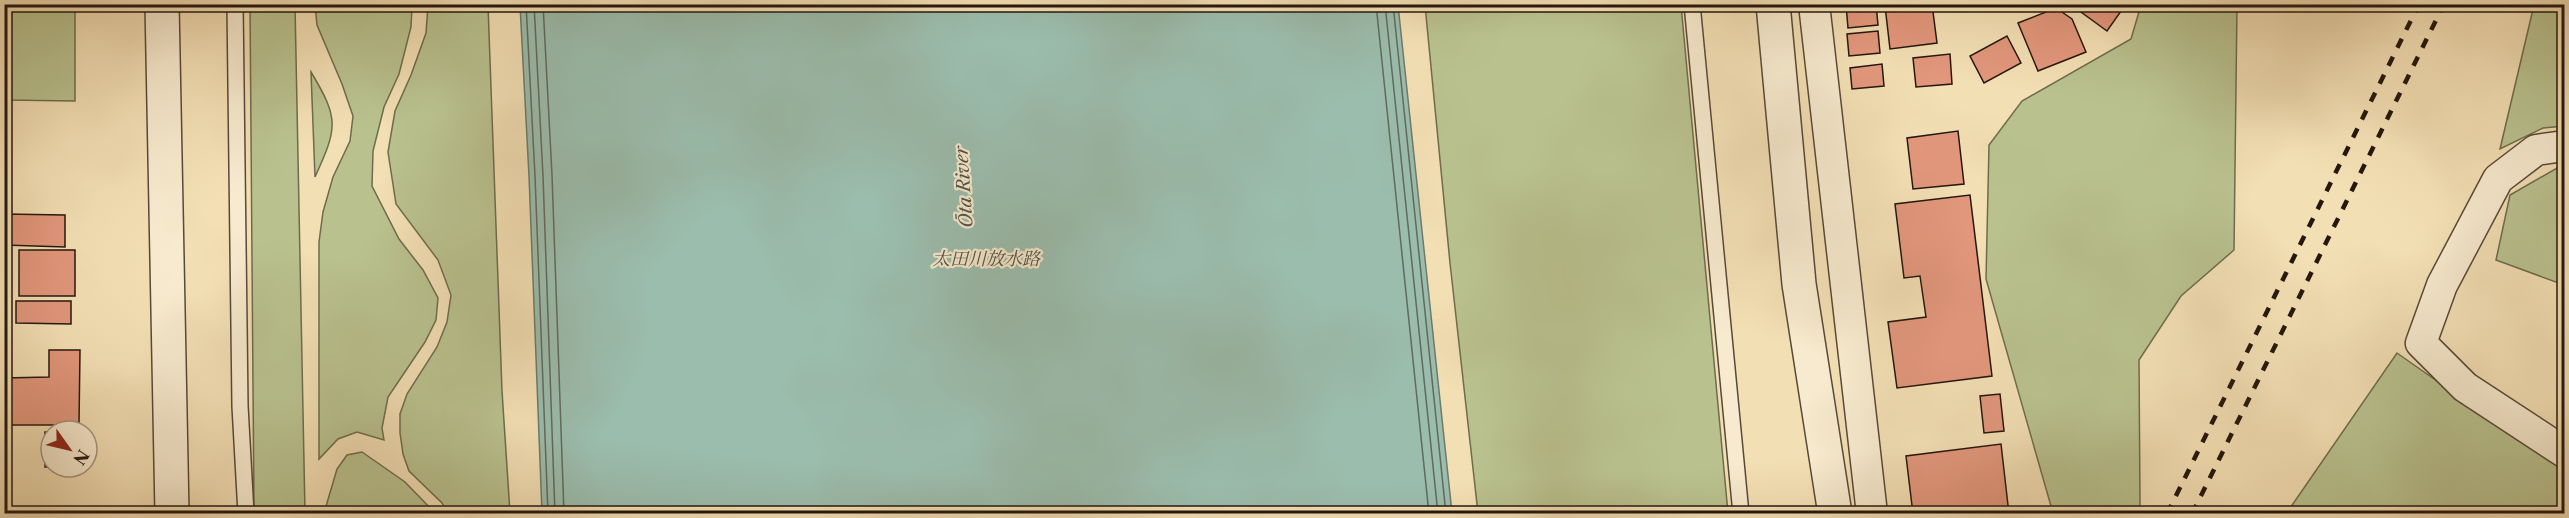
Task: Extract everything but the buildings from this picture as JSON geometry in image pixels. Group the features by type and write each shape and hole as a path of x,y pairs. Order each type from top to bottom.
{"street":[{"path":"162,4 172,513"},
{"path":"1773,4 1800,284 1835,513"},
{"path":"1814,4 1872,513"},
{"path":"2565,146 2536,150 2498,179 2442,285 2421,343 2465,387 2565,452"}],"lane":[{"path":"235,4 240,406 246,513"},
{"path":"1692,4 1741,513"}],"green space":[{"path":"5,4 75,5 75,101 5,100"},
{"path":"250,5 295,5 305,513 254,513"},
{"path":"315,5 412,5 411,27 399,74 384,107 373,151 372,186 399,239 423,270 438,298 436,320 425,342 388,397 382,428 384,440 357,432 338,439 319,459 319,242 323,212 333,177 350,141 353,116 317,25"},
{"path":"428,5 488,5 502,391 510,513 447,513 442,503 409,471 403,454 400,414 407,394 437,347 447,322 451,295 438,260 396,204 388,152 395,111 426,33"},
{"path":"1425,5 1681,5 1728,513 1478,513 1450,263"},
{"path":"2141,5 2237,5 2234,250 2181,296 2139,360 2140,504 2137,513 2053,513 1986,279 1989,145 2022,101 2131,39"},
{"path":"2534,5 2564,5 2564,126 2543,128 2500,149"},
{"path":"311,72 327,102 332,124 328,147 315,177"},
{"path":"2564,164 2564,285 2496,260 2510,195"},
{"path":"2397,353 2564,470 2564,513 2286,514"},
{"path":"362,452 405,482 435,513 324,513 337,469 347,455"}],"water":[{"name":"太田川放水路","path":"520,5 1398,5 1452,513 542,513"}],"railway":[{"path":"2167,514 2419,4"},
{"path":"2192,514 2444,4"}],"water label":[{"name":"Ōta River","path":"964,187"}]}
